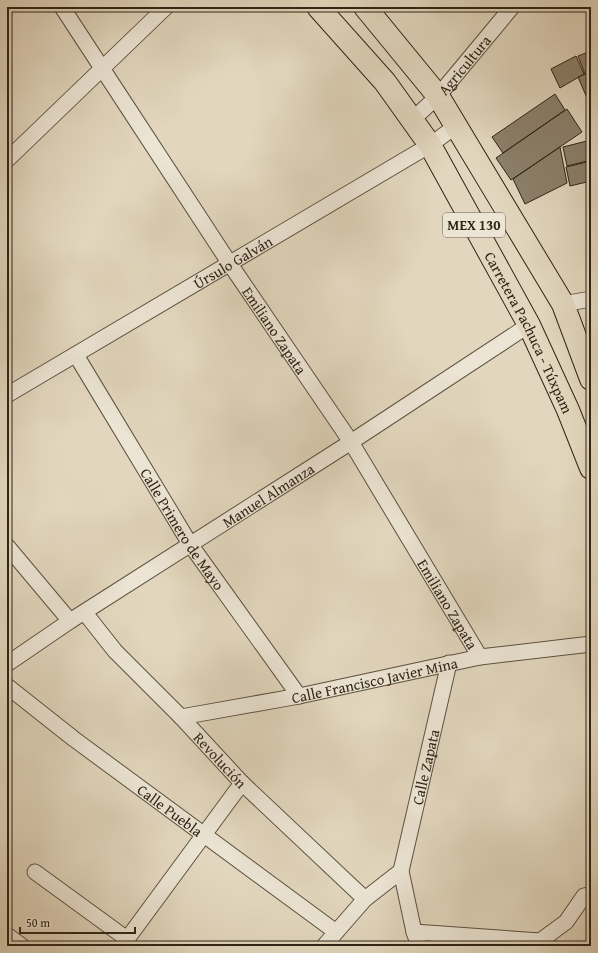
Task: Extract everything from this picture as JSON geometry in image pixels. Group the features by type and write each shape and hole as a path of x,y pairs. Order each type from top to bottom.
{"main road":[{"name":"Carretera Pachuca - Túxpam","path":"318,7 385,82 430,145 529,325 568,410 591,468"},
{"name":"MEX 130","path":"365,7 438,96 563,304 591,379"}],"street":[{"name":"Emiliano Zapata","path":"62,7 230,264 351,442 480,657"},
{"path":"7,160 166,7"},
{"name":"Agricultura","path":"412,120 438,96 512,7"},
{"name":"Úrsulo Galván","path":"7,395 430,145 456,126"},
{"path":"563,304 591,299"},
{"name":"Manuel Almanza","path":"7,664 70,621 85,613 190,544 351,442 529,325"},
{"name":"Calle Primero de Mayo","path":"76,355 190,544 299,696"},
{"path":"7,546 70,621"},
{"name":"Revolución","path":"85,613 115,651 181,717 242,783 366,899"},
{"name":"Calle Francisco Javier Mina","path":"181,717 299,696 480,657 591,644"},
{"name":"Calle Zapata","path":"401,871 449,663"},
{"name":"Calle Puebla","path":"7,686 74,739 205,834 336,932"},
{"path":"35,872 125,942 242,783"},
{"path":"324,946 366,899 401,871 414,932 419,946"},
{"path":"414,932 540,941 566,922 584,896 591,894"}],"building":[{"path":"591,51 591,71 585,74 578,56"},
{"path":"576,56 584,74 560,88 551,69"},
{"path":"591,72 591,96 587,98 578,77"},
{"path":"555,94 565,110 503,153 492,137"},
{"path":"567,109 582,132 511,180 496,158"},
{"path":"591,140 591,160 567,166 563,147"},
{"path":"560,147 567,183 525,204 513,179"},
{"path":"591,161 591,181 570,186 566,167"}]}
